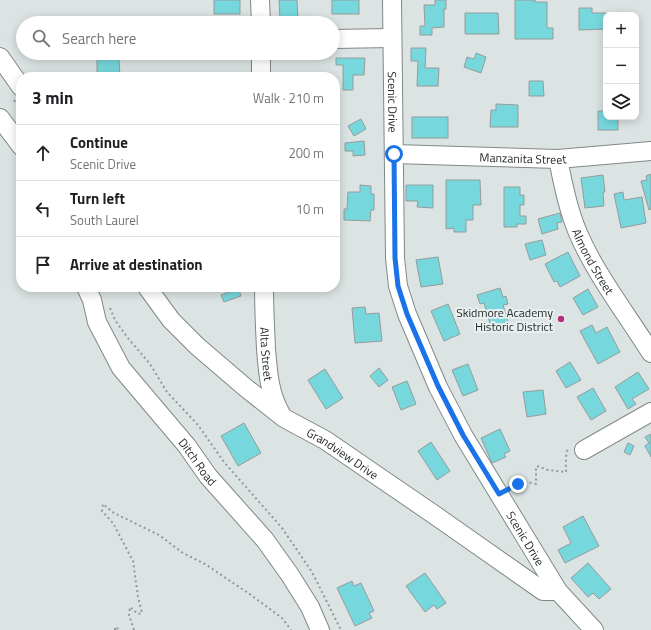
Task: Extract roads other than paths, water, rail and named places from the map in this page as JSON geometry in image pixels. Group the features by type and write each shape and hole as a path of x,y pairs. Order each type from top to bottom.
{"street":[{"path":"260,0 260,16"},
{"name":"Scenic Drive","path":"392,0 391,38 395,258 398,286 407,314 438,386 463,435 558,591 585,627"},
{"path":"340,39 391,38"},
{"path":"0,57 16,80"},
{"path":"261,60 261,72"},
{"path":"0,118 16,139"},
{"name":"Manzanita Street","path":"394,154 558,159 651,151"},
{"name":"Almond Street","path":"558,159 563,186 577,232 592,262 651,352"},
{"name":"Ditch Road","path":"88,292 92,300 97,322 121,368 187,446 208,476 265,540 298,588 310,608 320,630"},
{"name":"Grandview Drive","path":"151,292 171,320 197,346 284,418 325,440 543,591 558,591"},
{"name":"Alta Street","path":"264,292 264,320 271,393 284,418"},
{"path":"584,450 651,412"}],"place":[{"name":"Skidmore Academy Historic District","path":"561,319"}]}
